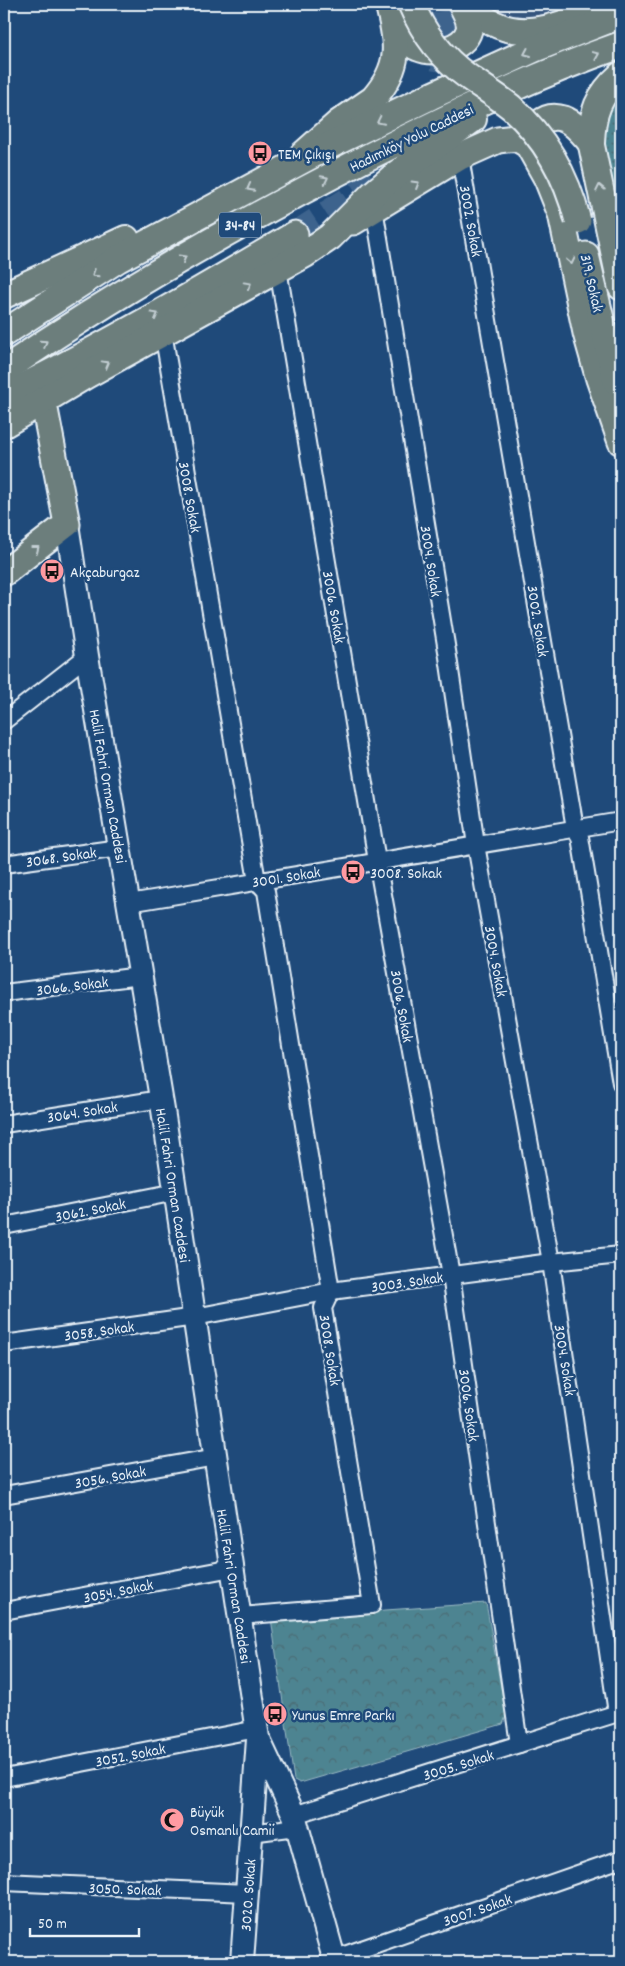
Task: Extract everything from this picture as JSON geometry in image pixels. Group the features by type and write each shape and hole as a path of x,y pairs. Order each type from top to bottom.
{"highway":[{"name":"Hadımköy Yolu Caddesi","path":"4,334 118,259 336,142 534,49 621,15"},
{"name":"Hadımköy Yolu Caddesi","path":"4,370 120,294 264,211 409,137 523,84 621,45"},
{"path":"591,143 592,122 596,108 604,93 621,75"},
{"path":"4,424 43,399 305,254 330,237 373,194 398,173 467,125 487,101"},
{"path":"4,295 113,244 152,228 198,216"}],"main road":[{"path":"411,4 427,34 448,60 511,108 532,129 552,155 584,220"},
{"path":"423,4 428,15 461,55 503,86 544,124 562,148 582,188 584,220"},
{"path":"390,11 416,48 431,52 456,46 466,37 469,30 469,20 461,4"},
{"path":"469,4 492,23 509,30 529,32 550,28 613,4"},
{"path":"293,165 314,143 338,123 373,99 381,90 393,64 396,48 396,35 390,11"},
{"path":"528,145 530,134 537,124 551,117 565,119 591,143 621,287"},
{"path":"330,237 374,208 460,157 498,140 516,138 528,145 548,179 561,214 586,333 599,379 621,442"},
{"name":"319. Sokak","path":"584,220 621,351"},
{"name":"319. Sokak","path":"584,220 621,402"},
{"path":"4,396 60,368 295,234"},
{"name":"Halil Fahri Orman Caddesi","path":"43,399 67,524 87,656 176,1192 257,1734 296,1821 334,1961"},
{"path":"4,573 67,524"},
{"name":"3020. Sokak","path":"242,1962 257,1734"}],"street":[{"name":"3002. Sokak","path":"460,157 522,510 540,629 575,828 580,837 621,1083"},
{"name":"3004. Sokak","path":"374,208 476,845 551,1262 619,1713"},
{"name":"3006. Sokak","path":"278,269 377,861 451,1275 519,1744"},
{"name":"3008. Sokak","path":"163,332 257,881 266,891 331,1291 323,1308 372,1605 240,1616"},
{"path":"4,721 87,656"},
{"name":"3001. Sokak","path":"128,902 621,821"},
{"name":"3068. Sokak","path":"4,864 119,848"},
{"name":"3066. Sokak","path":"4,993 140,976"},
{"name":"3064. Sokak","path":"4,1124 161,1099"},
{"name":"3062. Sokak","path":"4,1226 176,1192"},
{"name":"3003. Sokak","path":"195,1317 331,1291 551,1262 621,1255"},
{"name":"3058. Sokak","path":"4,1344 195,1317"},
{"name":"3056. Sokak","path":"4,1495 216,1457"},
{"name":"3054. Sokak","path":"4,1611 232,1568"},
{"name":"3005. Sokak","path":"251,1833 296,1821 519,1744 619,1713"},
{"name":"3052. Sokak","path":"4,1778 257,1734"},
{"name":"3007. Sokak","path":"334,1961 621,1859"},
{"name":"3050. Sokak","path":"4,1882 247,1893"}],"shaded area":[{"path":"485,4 568,4 525,22 496,13"}],"green space":[{"path":"621,88 621,194 610,200 599,146 603,111"},
{"path":"486,1603 506,1716 503,1724 300,1783 294,1780 271,1618"}],"tunnel":[{"path":"416,140 431,117 443,73 448,40 442,4"},
{"path":"295,234 375,182"}],"place":[{"name":"TEM Çıkışı","path":"260,153"},
{"name":"Akçaburgaz","path":"52,571"},
{"name":"3008. Sokak","path":"353,872"},
{"name":"Yunus Emre Parkı","path":"275,1714"},
{"name":"Büyük Osmanlı Camii","path":"172,1820"}]}
